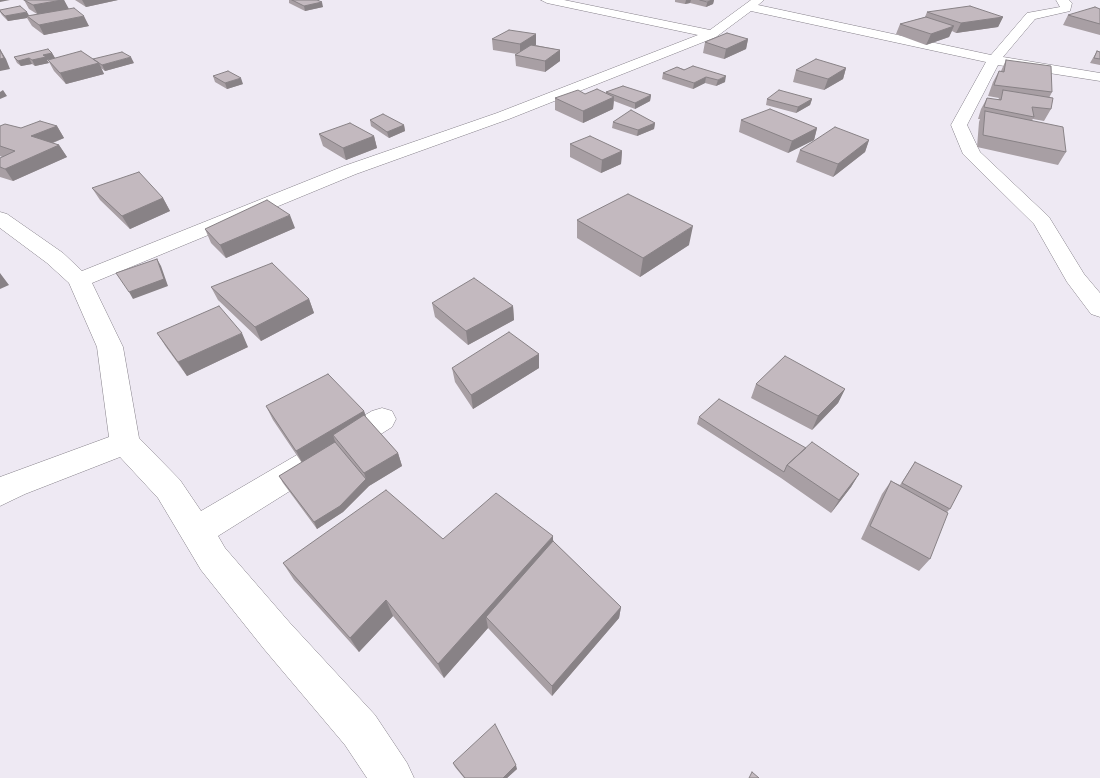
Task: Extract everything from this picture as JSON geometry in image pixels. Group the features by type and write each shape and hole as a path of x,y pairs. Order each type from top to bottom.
{"street":[{"path":"547,0 712,34"},
{"path":"1062,0 1066,3 1066,9 1031,16 994,60 959,126 972,154 1042,222 1075,277 1100,309"},
{"path":"80,280 350,170 503,116 712,34 754,4 910,43 994,60 1100,77"},
{"path":"0,218 55,258 80,280 110,347 125,443 169,489 212,559 360,730 392,778"},
{"path":"196,532 382,419"},
{"path":"0,493 125,443"}],"building":[{"path":"24,0 62,0 33,5"},
{"path":"292,0 317,0 322,2 304,6"},
{"path":"20,6 27,12 5,16 0,11 0,10"},
{"path":"970,6 1003,17 961,23 927,12"},
{"path":"1095,7 1100,9 1100,24 1068,15"},
{"path":"74,8 84,16 39,25 27,16"},
{"path":"926,17 954,26 931,34 900,24"},
{"path":"509,30 536,34 520,44 492,39"},
{"path":"727,33 748,39 726,49 705,42"},
{"path":"531,45 560,50 545,61 515,55"},
{"path":"48,49 52,53 43,55 46,57 18,61 14,57"},
{"path":"0,50 4,58 0,59"},
{"path":"81,51 99,63 60,73 48,60"},
{"path":"1097,51 1100,52 1100,59 1094,58"},
{"path":"122,52 131,57 102,65 93,59"},
{"path":"816,59 846,68 828,79 796,70"},
{"path":"1006,60 1051,66 1052,92 994,85 999,71 1004,72"},
{"path":"693,66 726,76 718,80 706,77 694,83 663,73 677,67 684,70"},
{"path":"228,71 241,78 225,83 213,76"},
{"path":"623,86 651,95 635,103 606,92"},
{"path":"597,89 614,97 583,111 555,98 578,90 585,94"},
{"path":"779,90 812,99 798,107 767,99"},
{"path":"1003,90 1053,98 1051,109 1032,107 1034,117 984,107 987,98 1001,100"},
{"path":"770,109 817,128 792,141 741,120"},
{"path":"631,110 655,123 638,130 613,122"},
{"path":"985,111 1063,127 1066,152 983,135"},
{"path":"383,114 404,125 387,132 370,120"},
{"path":"40,121 57,126 31,136 59,145 5,169 0,167 0,158 15,151 0,146 0,126 5,124 21,128"},
{"path":"350,123 374,136 343,148 319,134"},
{"path":"835,127 869,140 838,164 800,150"},
{"path":"590,136 622,151 602,160 570,144"},
{"path":"139,172 163,198 122,216 92,188"},
{"path":"628,194 693,226 643,258 577,220"},
{"path":"267,200 290,215 220,245 205,229"},
{"path":"157,259 164,279 129,292 116,273"},
{"path":"272,263 309,299 255,327 211,287"},
{"path":"474,278 513,306 466,331 432,303"},
{"path":"219,306 242,333 178,362 157,333"},
{"path":"509,332 539,354 471,395 452,368"},
{"path":"785,356 845,389 818,416 756,384"},
{"path":"328,374 364,411 296,451 266,406"},
{"path":"719,399 806,448 787,465 784,472 699,417"},
{"path":"364,415 398,453 364,473 333,435"},
{"path":"335,442 366,479 340,506 314,522 279,476"},
{"path":"812,442 859,474 839,500 787,465"},
{"path":"915,462 962,486 950,509 902,483"},
{"path":"891,481 948,513 930,559 870,526"},
{"path":"386,490 443,539 496,493 553,536 438,664 386,600 350,638 283,563"},
{"path":"553,541 621,607 552,686 486,617"},
{"path":"495,724 516,765 503,778 465,778 453,763"},
{"path":"752,772 759,778 749,778"}]}
